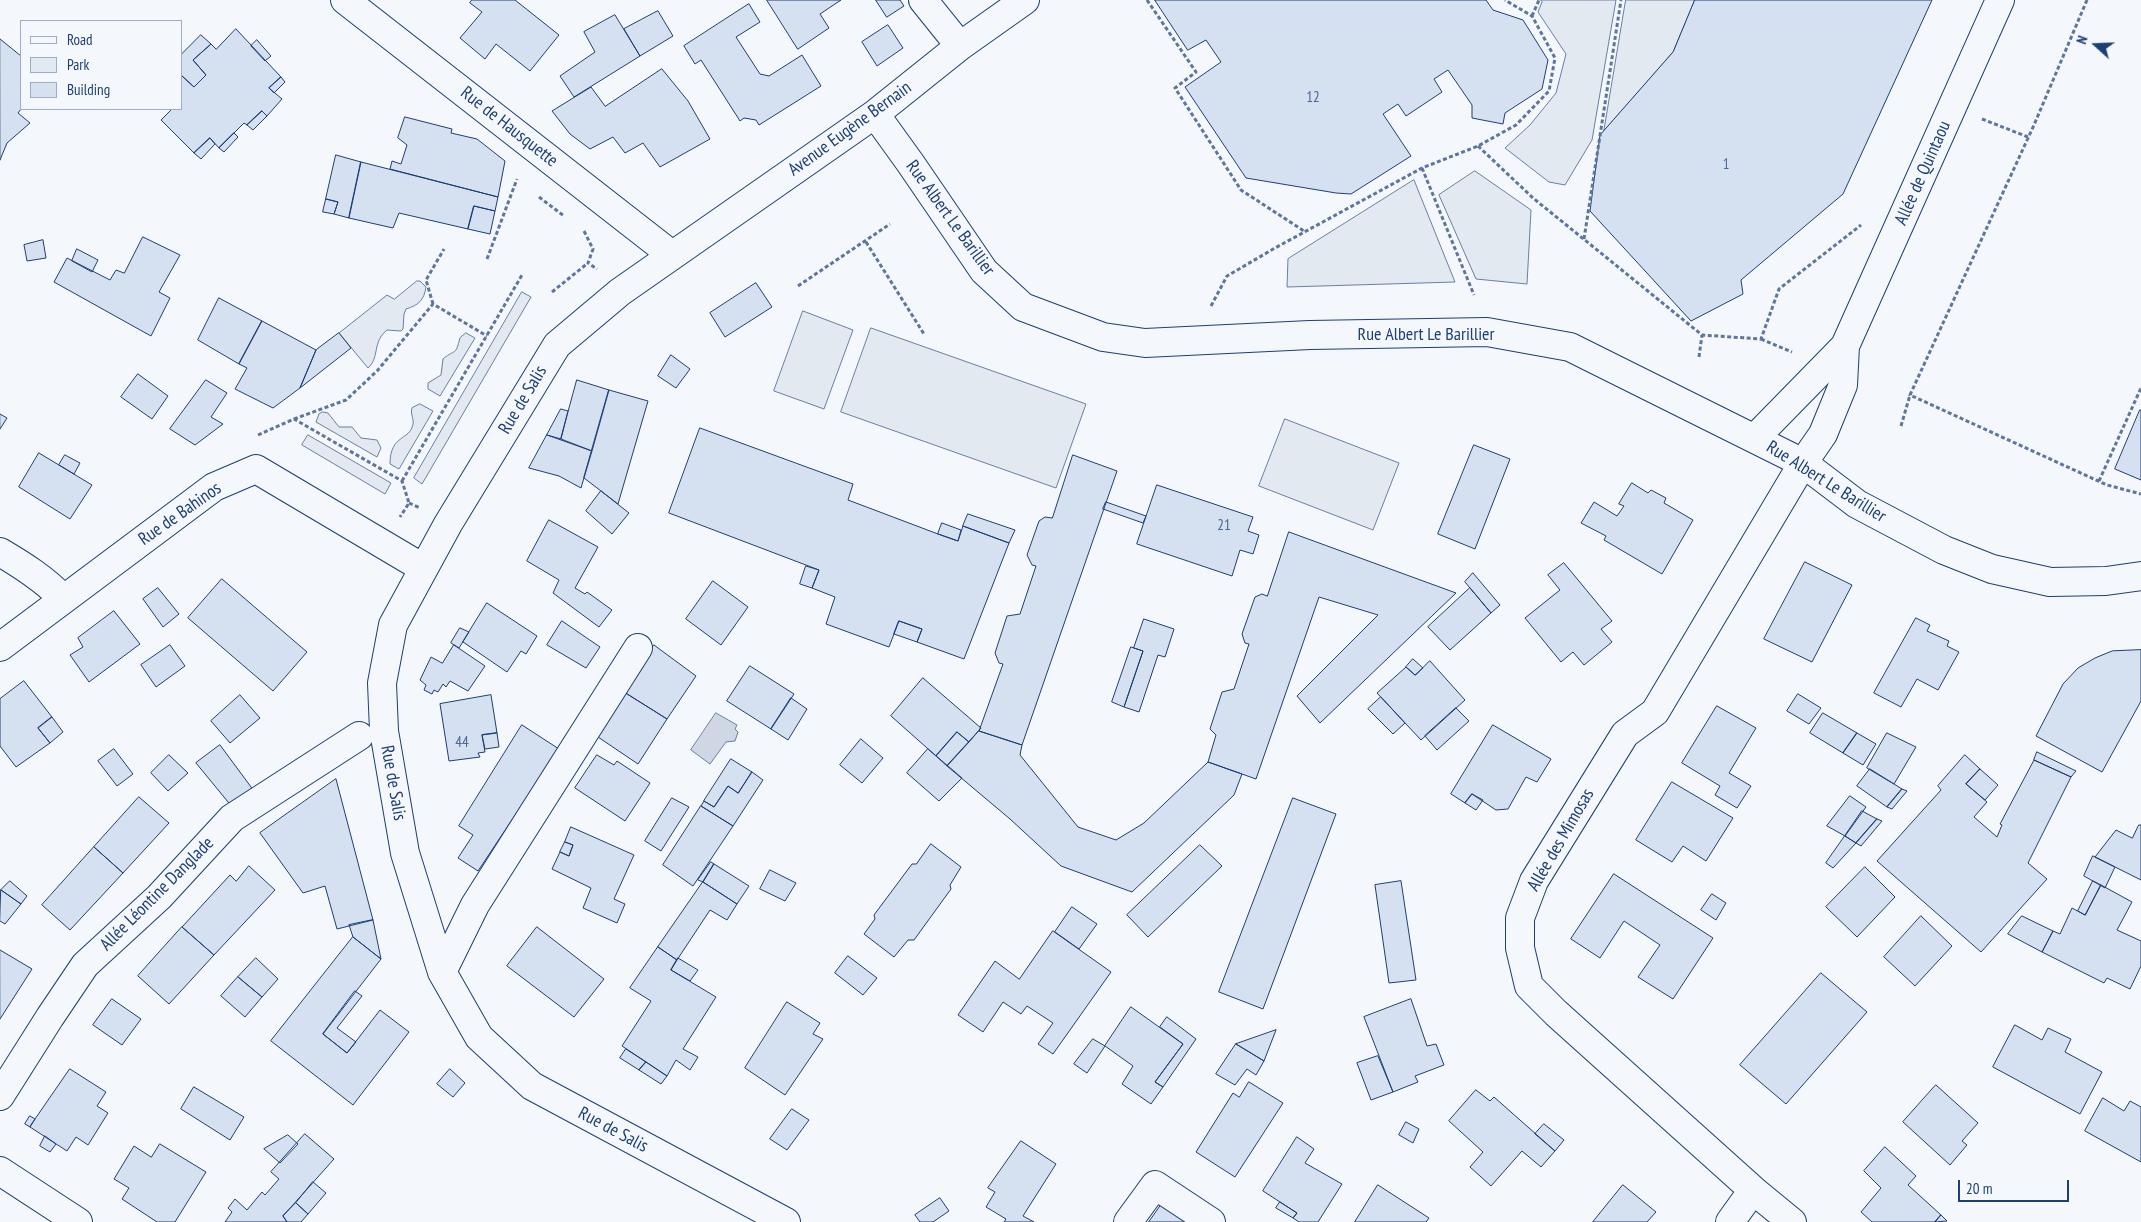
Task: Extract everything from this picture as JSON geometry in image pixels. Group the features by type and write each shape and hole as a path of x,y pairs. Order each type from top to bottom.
{"street":[{"name":"Rue de Hausquette","path":"345,0 672,255"},
{"path":"923,0 960,46"},
{"name":"Avenue Eugène Bernain","path":"672,255 875,114 960,46 1025,0"},
{"name":"Allée de Quintaou","path":"1803,463 1823,434 1843,385 1846,346 2000,0"},
{"name":"Rue Albert Le Barillier","path":"875,114 984,271 1024,308 1094,334 1145,343 1310,335 1487,332 1570,347 1803,463 1857,504 1922,540 1992,569 2050,582 2106,581 2141,576"},
{"name":"Rue de Salis","path":"672,255 605,304 557,345 424,568 393,625 382,683 384,731 405,853 442,972 479,1037 532,1086 786,1222"},
{"name":"Allée de Quintaou","path":"1755,438 1846,346"},
{"name":"Allée des Mimosas","path":"1792,1222 1753,1190 1529,986 1520,948 1520,918 1534,881 1625,734 1655,712 1803,463"},
{"name":"Rue de Bahinos","path":"0,646 214,486 256,470 424,568"},
{"path":"0,552 25,568 63,599"},
{"path":"442,972 475,905 638,648"},
{"name":"Allée Léontine Danglade","path":"0,1096 85,965 159,897 232,818 359,736"},
{"path":"0,1171 78,1222"},
{"path":"1128,1222 1155,1185 1211,1222"},
{"path":"1730,1222 1753,1190"}],"path":[{"path":"1147,0 1196,72 1175,88 1241,190 1304,231"},
{"path":"1208,310 1228,276 1304,231 1422,168 1478,146 1516,125 1550,90 1556,58 1532,16 1504,0"},
{"path":"1532,16 1539,0"},
{"path":"1584,240 1621,0"},
{"path":"1901,426 1910,395 2028,137 2087,0"},
{"path":"1979,118 2028,137"},
{"path":"1478,146 1533,198 1702,336 1761,339 1800,355"},
{"path":"1422,168 1474,295"},
{"path":"487,259 517,179"},
{"path":"1761,339 1779,289 1866,222"},
{"path":"798,286 866,242 890,224"},
{"path":"552,292 588,263 593,249 582,226"},
{"path":"866,242 924,334"},
{"path":"444,249 426,280 433,304 487,336"},
{"path":"588,263 602,272"},
{"path":"402,481 522,275"},
{"path":"255,436 346,400 377,371 433,304"},
{"path":"1699,357 1702,336"},
{"path":"2098,481 2141,388"},
{"path":"1910,395 2098,481 2141,494"},
{"path":"294,419 402,481 409,503 396,523"}],"green space":[{"path":"1541,0 1616,0 1592,140 1565,185 1549,182 1505,148 1530,125 1556,93 1566,54 1538,12"},
{"path":"1626,0 1695,0 1673,52 1604,131"},
{"path":"1475,171 1531,210 1527,284 1476,279 1439,195"},
{"path":"1414,180 1455,282 1287,287 1288,259"},
{"path":"417,281 420,281 426,287 422,299 418,304 406,309 403,329 401,331 387,330 382,335 379,339 372,364 368,368 339,333 387,295 394,299"},
{"path":"522,292 531,297 422,484 414,478"},
{"path":"803,311 853,330 824,409 774,391"},
{"path":"871,328 1086,404 1056,488 841,412"},
{"path":"466,333 475,338 440,396 428,389 428,383 441,375 443,359 456,350 460,338"},
{"path":"420,404 433,411 399,469 390,464 393,447 411,429 413,424 412,408"},
{"path":"323,412 328,413 339,427 352,427 361,438 377,440 381,448 377,457 316,422 319,414"},
{"path":"1285,419 1399,463 1373,530 1259,486"},
{"path":"308,435 391,483 385,494 302,445"}],"shaded area":[{"path":"716,713 737,725 735,729 738,732 735,741 726,742 710,764 691,750"}],"building":[{"path":"472,0 515,0 559,35 530,71 496,44 485,59 460,38 482,12 470,3"},
{"path":"767,0 841,0 820,14 829,28 798,49"},
{"path":"876,0 900,0 904,6 887,17"},
{"path":"1155,0 1486,0 1493,10 1523,20 1548,60 1542,89 1505,113 1503,124 1472,118 1472,105 1448,70 1434,79 1442,92 1406,116 1398,104 1383,114 1411,156 1351,194 1336,193 1246,178 1185,87 1221,62 1206,40 1188,50"},
{"path":"1695,0 1932,0 1843,194 1741,280 1743,294 1691,321 1590,211 1600,135 1673,52"},
{"path":"749,4 760,22 736,37 760,74 769,76 802,55 821,86 759,125 756,120 744,118 740,121 701,60 695,64 684,46"},
{"path":"658,11 673,36 640,56 624,29"},
{"path":"615,15 640,56 574,97 560,76 595,52 584,32"},
{"path":"888,25 903,48 877,66 862,42"},
{"path":"236,29 281,77 269,88 282,99 267,116 262,111 247,125 244,123 219,148 210,138 194,153 161,120 171,110 182,110 182,76 194,87 206,75 193,60 211,44 216,49"},
{"path":"201,35 211,44 193,60 206,75 194,87 182,76 182,54"},
{"path":"0,39 20,55 20,110 18,113 30,123 7,143 0,160"},
{"path":"257,40 271,56 265,61 251,46"},
{"path":"662,69 688,101 710,139 660,167 643,143 625,153 613,137 590,149 570,134 552,111 591,87 605,106"},
{"path":"281,77 285,82 274,93 269,88"},
{"path":"262,111 267,116 253,130 247,125"},
{"path":"405,117 452,129 451,133 477,139 505,161 498,197 390,169 392,161 401,164 407,145 398,138"},
{"path":"234,133 238,137 224,152 219,148"},
{"path":"210,138 215,144 201,159 194,153"},
{"path":"336,155 361,162 349,218 334,214 338,202 326,199"},
{"path":"361,162 498,197 495,211 474,206 468,229 399,213 393,228 349,218"},
{"path":"326,199 338,202 334,214 323,212"},
{"path":"474,206 495,211 490,234 468,229"},
{"path":"143,237 180,255 159,292 170,298 151,336 54,282 67,258 110,280 116,270 124,273"},
{"path":"43,240 46,258 27,261 24,245"},
{"path":"77,249 98,260 92,272 72,261"},
{"path":"756,283 772,307 725,337 710,313"},
{"path":"219,298 262,321 239,364 198,340"},
{"path":"262,321 316,350 300,388 273,408 235,389 247,368 239,364"},
{"path":"339,333 351,348 300,388 316,350"},
{"path":"671,355 690,369 676,388 658,376"},
{"path":"138,374 168,396 152,419 121,397"},
{"path":"206,380 227,393 211,417 223,424 195,445 170,429"},
{"path":"577,380 609,390 592,451 561,439"},
{"path":"609,390 648,401 618,504 584,478"},
{"path":"561,409 568,411 561,439 547,435"},
{"path":"2141,410 2141,480 2115,469"},
{"path":"0,414 7,418 0,429"},
{"path":"700,428 853,484 848,500 938,534 958,541 963,526 1009,543 964,659 917,642 922,629 899,621 889,647 826,624 835,597 812,588 819,570 669,513"},
{"path":"547,435 592,451 581,488 559,476 529,468"},
{"path":"1474,445 1510,459 1475,549 1438,534"},
{"path":"39,453 92,485 70,519 19,487"},
{"path":"65,455 80,463 74,474 59,465"},
{"path":"1073,455 1117,471 1022,745 979,731 1003,664 999,663 995,653 1007,616 1020,614 1036,566 1032,565 1027,555 1039,521 1045,517 1052,518"},
{"path":"1632,483 1648,493 1651,490 1666,498 1664,503 1693,520 1662,574 1604,540 1606,536 1581,523 1594,502 1617,516 1624,506 1619,504"},
{"path":"1157,485 1253,517 1248,531 1259,535 1253,554 1240,550 1232,576 1137,544"},
{"path":"601,491 629,513 612,534 586,511"},
{"path":"1106,502 1146,516 1143,523 1103,509"},
{"path":"968,514 1015,530 1009,543 963,526"},
{"path":"549,520 598,547 575,588 585,594 587,592 612,610 599,627 553,593 559,580 527,561"},
{"path":"942,523 961,530 958,541 938,534"},
{"path":"1289,532 1456,593 1320,723 1297,696 1378,615 1319,597 1256,779 1208,762 1216,735 1210,729 1222,692 1234,689 1249,644 1245,643 1242,634 1255,597 1262,594 1267,596"},
{"path":"1805,562 1852,585 1812,662 1764,639"},
{"path":"1564,563 1612,621 1601,629 1612,642 1584,665 1573,652 1561,662 1525,618 1560,590 1548,575"},
{"path":"806,566 819,570 812,588 800,584"},
{"path":"1473,573 1500,605 1491,613 1465,582"},
{"path":"222,579 307,652 273,691 188,618"},
{"path":"713,581 748,607 721,645 686,619"},
{"path":"158,588 179,614 163,627 143,599"},
{"path":"1470,588 1491,613 1450,650 1428,627"},
{"path":"487,603 537,636 526,654 521,651 507,672 463,642"},
{"path":"114,611 140,644 89,682 70,655 83,647 78,638"},
{"path":"1916,618 1930,625 1927,631 1949,641 1947,646 1959,652 1938,690 1917,679 1901,707 1874,693"},
{"path":"1144,619 1174,629 1165,657 1158,655 1139,712 1124,707 1143,651 1134,648"},
{"path":"562,621 600,647 586,668 547,645"},
{"path":"899,621 922,629 917,642 894,634"},
{"path":"460,628 469,632 459,648 451,643"},
{"path":"170,645 185,666 156,687 141,665"},
{"path":"454,645 485,666 468,691 450,681 446,687 443,684 438,692 434,690 432,694 424,690 426,685 420,680 431,657 442,663"},
{"path":"654,645 696,676 667,719 624,692"},
{"path":"1131,647 1143,651 1124,707 1112,702"},
{"path":"2141,650 2141,701 2102,772 2036,736 2063,684 2078,668 2112,651"},
{"path":"1413,659 1423,668 1415,675 1406,667"},
{"path":"1430,661 1465,700 1421,740 1377,693 1406,667 1415,675"},
{"path":"750,666 794,694 771,729 727,701"},
{"path":"923,678 981,728 969,742 957,732 936,756 891,716"},
{"path":"24,681 52,717 38,728 50,743 16,767 0,746 0,699"},
{"path":"624,692 667,719 638,764 595,735"},
{"path":"1798,694 1821,708 1809,724 1787,711"},
{"path":"240,695 260,718 230,743 211,721"},
{"path":"491,695 497,733 482,735 485,752 478,753 480,757 449,761 440,704"},
{"path":"1381,697 1405,723 1393,734 1368,709"},
{"path":"791,698 807,709 788,740 771,729"},
{"path":"1717,706 1756,728 1729,773 1751,786 1737,808 1715,795 1720,786 1682,763"},
{"path":"1456,708 1469,721 1437,750 1425,736"},
{"path":"1823,713 1857,733 1843,753 1810,733"},
{"path":"52,717 63,732 50,743 38,728"},
{"path":"522,725 559,749 478,871 458,858 473,835 459,826"},
{"path":"1493,725 1551,759 1537,782 1526,777 1508,809 1496,810 1472,794 1465,803 1451,794"},
{"path":"979,731 1022,745 1020,755 1078,827 1116,840 1144,823 1208,762 1242,774 1234,795 1132,892 1061,866 1010,819 947,766"},
{"path":"957,732 969,742 947,766 936,756"},
{"path":"497,733 499,747 485,749 482,735"},
{"path":"1857,733 1876,744 1863,765 1843,753"},
{"path":"1887,733 1916,747 1894,784 1867,768"},
{"path":"861,739 883,758 862,783 840,765"},
{"path":"220,745 254,791 233,808 196,763"},
{"path":"114,749 133,774 117,786 98,761"},
{"path":"928,749 962,778 939,801 907,773"},
{"path":"2037,752 2076,771 2071,777 2034,760"},
{"path":"169,755 188,773 168,791 151,773"},
{"path":"597,755 614,765 617,761 650,783 625,821 575,788"},
{"path":"1965,755 1980,769 1966,784 1987,802 1974,817 1997,837 2002,825 2000,824 2034,760 2071,777 2028,863 2047,879 1981,952 1877,861 1941,790 1938,786"},
{"path":"731,759 752,772 738,793 728,786 714,807 704,801"},
{"path":"1870,769 1902,789 1887,807 1857,786"},
{"path":"1980,769 1998,785 1985,800 1966,784"},
{"path":"752,772 763,780 733,826 701,806 704,801 714,807 728,786 738,793"},
{"path":"336,779 373,920 337,929 325,886 303,893 260,833"},
{"path":"1672,782 1733,818 1706,861 1683,846 1672,862 1636,840"},
{"path":"1902,789 1907,791 1892,809 1887,807"},
{"path":"1472,794 1483,800 1476,810 1465,803"},
{"path":"1850,796 1866,807 1845,836 1827,826"},
{"path":"139,797 169,823 123,873 94,847"},
{"path":"672,798 689,807 661,851 645,841"},
{"path":"1293,798 1336,814 1263,1009 1219,992"},
{"path":"701,806 733,826 693,886 663,865"},
{"path":"1862,811 1877,819 1856,843 1845,836"},
{"path":"1877,819 1882,821 1861,846 1856,843"},
{"path":"2139,825 2141,825 2141,880 2095,857 2116,830 2132,838"},
{"path":"571,827 634,855 614,899 625,904 617,923 583,908 591,888 552,869 560,852 569,856 573,845 565,842"},
{"path":"1845,836 1856,843 1833,868 1826,863"},
{"path":"565,842 573,845 569,856 560,852"},
{"path":"931,844 961,867 950,885 951,889 914,940 908,940 894,957 864,934 875,919 874,915 912,864 916,864"},
{"path":"1200,845 1222,866 1148,937 1127,915"},
{"path":"94,847 123,873 70,930 42,905"},
{"path":"2093,856 2115,867 2105,888 2084,876"},
{"path":"711,862 714,864 703,882 698,880"},
{"path":"714,864 749,886 737,904 703,882"},
{"path":"249,866 275,890 214,955 182,927 230,875 236,881"},
{"path":"1865,867 1895,897 1857,937 1826,907"},
{"path":"770,870 796,883 785,901 760,889"},
{"path":"1614,874 1713,938 1673,999 1638,977 1660,945 1624,921 1600,958 1571,939"},
{"path":"10,881 27,896 21,904 1,890"},
{"path":"1401,881 1416,980 1389,983 1375,885"},
{"path":"2093,881 2101,885 2085,915 2078,911"},
{"path":"703,882 737,904 727,920 710,910 677,960 658,947"},
{"path":"2101,885 2132,902 2117,930 2141,941 2141,966 2130,989 2107,978 2104,983 2042,952 2053,931 2060,934 2072,908 2085,915"},
{"path":"1,890 21,904 5,924 0,921"},
{"path":"1712,894 1726,903 1716,920 1701,910"},
{"path":"1072,907 1097,924 1079,949 1055,932"},
{"path":"1921,916 1952,946 1915,986 1884,957"},
{"path":"2022,916 2053,931 2042,952 2008,934"},
{"path":"373,920 381,959 353,937 349,925"},
{"path":"182,927 214,955 169,1004 138,976"},
{"path":"537,927 604,979 574,1017 507,966"},
{"path":"1053,931 1111,972 1053,1054 1038,1044 1053,1023 1027,1006 1021,1014 1003,1002 983,1032 958,1015 995,961 1019,979"},
{"path":"353,937 381,959 323,1034 347,1053 380,1010 409,1032 353,1105 271,1041"},
{"path":"658,947 677,960 671,970 716,997 683,1049 698,1057 690,1070 676,1060 667,1076 622,1046 651,1001 630,988"},
{"path":"0,950 32,969 0,1019"},
{"path":"848,956 877,978 863,995 835,973"},
{"path":"256,958 278,979 262,997 238,977"},
{"path":"678,958 698,970 690,981 671,970"},
{"path":"1821,973 1867,1012 1786,1104 1740,1065"},
{"path":"238,977 262,997 245,1017 221,996"},
{"path":"355,991 362,996 337,1028 356,1042 347,1053 323,1034"},
{"path":"112,999 141,1019 122,1045 93,1025"},
{"path":"1411,999 1427,1046 1436,1044 1444,1065 1415,1076 1418,1082 1393,1092 1364,1017"},
{"path":"787,1002 820,1023 813,1034 823,1039 785,1095 745,1068"},
{"path":"1131,1007 1183,1044 1155,1082 1163,1087 1151,1104 1122,1084 1133,1066 1105,1046"},
{"path":"1167,1017 1196,1039 1163,1087 1155,1082 1183,1044 1160,1027"},
{"path":"2015,1025 2042,1040 2048,1028 2071,1039 2065,1052 2102,1072 2080,1114 1993,1067"},
{"path":"1276,1030 1264,1061 1236,1044"},
{"path":"1093,1039 1105,1046 1087,1073 1074,1064"},
{"path":"1236,1044 1264,1061 1256,1075 1247,1069 1235,1085 1216,1074"},
{"path":"626,1049 646,1062 639,1070 620,1058"},
{"path":"1378,1056 1393,1092 1371,1100 1357,1063"},
{"path":"646,1062 667,1076 661,1084 639,1070"},
{"path":"70,1069 106,1092 97,1106 108,1113 88,1145 76,1137 67,1151 30,1127"},
{"path":"450,1069 465,1083 453,1097 437,1084"},
{"path":"1249,1082 1283,1103 1235,1177 1196,1152 1233,1093 1239,1097"},
{"path":"1936,1085 1978,1123 1962,1141 1967,1145 1950,1165 1903,1122"},
{"path":"194,1087 244,1117 230,1140 181,1109"},
{"path":"1476,1090 1490,1101 1494,1097 1555,1151 1541,1167 1522,1151 1491,1186 1470,1167 1483,1152 1449,1121"},
{"path":"2103,1098 2124,1111 2130,1101 2141,1107 2141,1162 2085,1131"},
{"path":"792,1109 809,1120 787,1150 770,1139"},
{"path":"30,1116 35,1119 30,1127 25,1124"},
{"path":"1406,1122 1419,1129 1413,1143 1399,1135"},
{"path":"1544,1124 1564,1140 1555,1151 1535,1134"},
{"path":"305,1134 334,1159 283,1216 287,1222 225,1222 232,1212 228,1208 235,1199 247,1210 262,1192 265,1195 279,1179 271,1172"},
{"path":"288,1135 298,1144 280,1163 264,1149"},
{"path":"45,1136 56,1144 50,1152 40,1146"},
{"path":"1297,1137 1314,1149 1305,1163 1342,1184 1318,1222 1299,1222 1293,1218 1297,1213 1263,1191"},
{"path":"1021,1141 1056,1164 1023,1216 1034,1222 1004,1222 1006,1219 986,1207 995,1192 988,1188"},
{"path":"160,1144 206,1172 175,1222 157,1222 122,1199 129,1188 114,1179 134,1146 151,1157"},
{"path":"1885,1147 1916,1176 1908,1185 1941,1215 1935,1222 1872,1222 1861,1212 1881,1188 1864,1171"},
{"path":"313,1182 326,1193 308,1214 296,1203"},
{"path":"1378,1185 1429,1218 1426,1222 1355,1222"},
{"path":"1623,1185 1656,1212 1647,1222 1593,1222"},
{"path":"940,1198 949,1211 933,1222 920,1222 915,1215"},
{"path":"1280,1202 1297,1213 1293,1218 1276,1208"},
{"path":"296,1203 308,1214 301,1222 287,1222 283,1216"},
{"path":"1161,1205 1191,1222 1149,1222"},
{"path":"1941,1215 1947,1221 1935,1222"}]}
